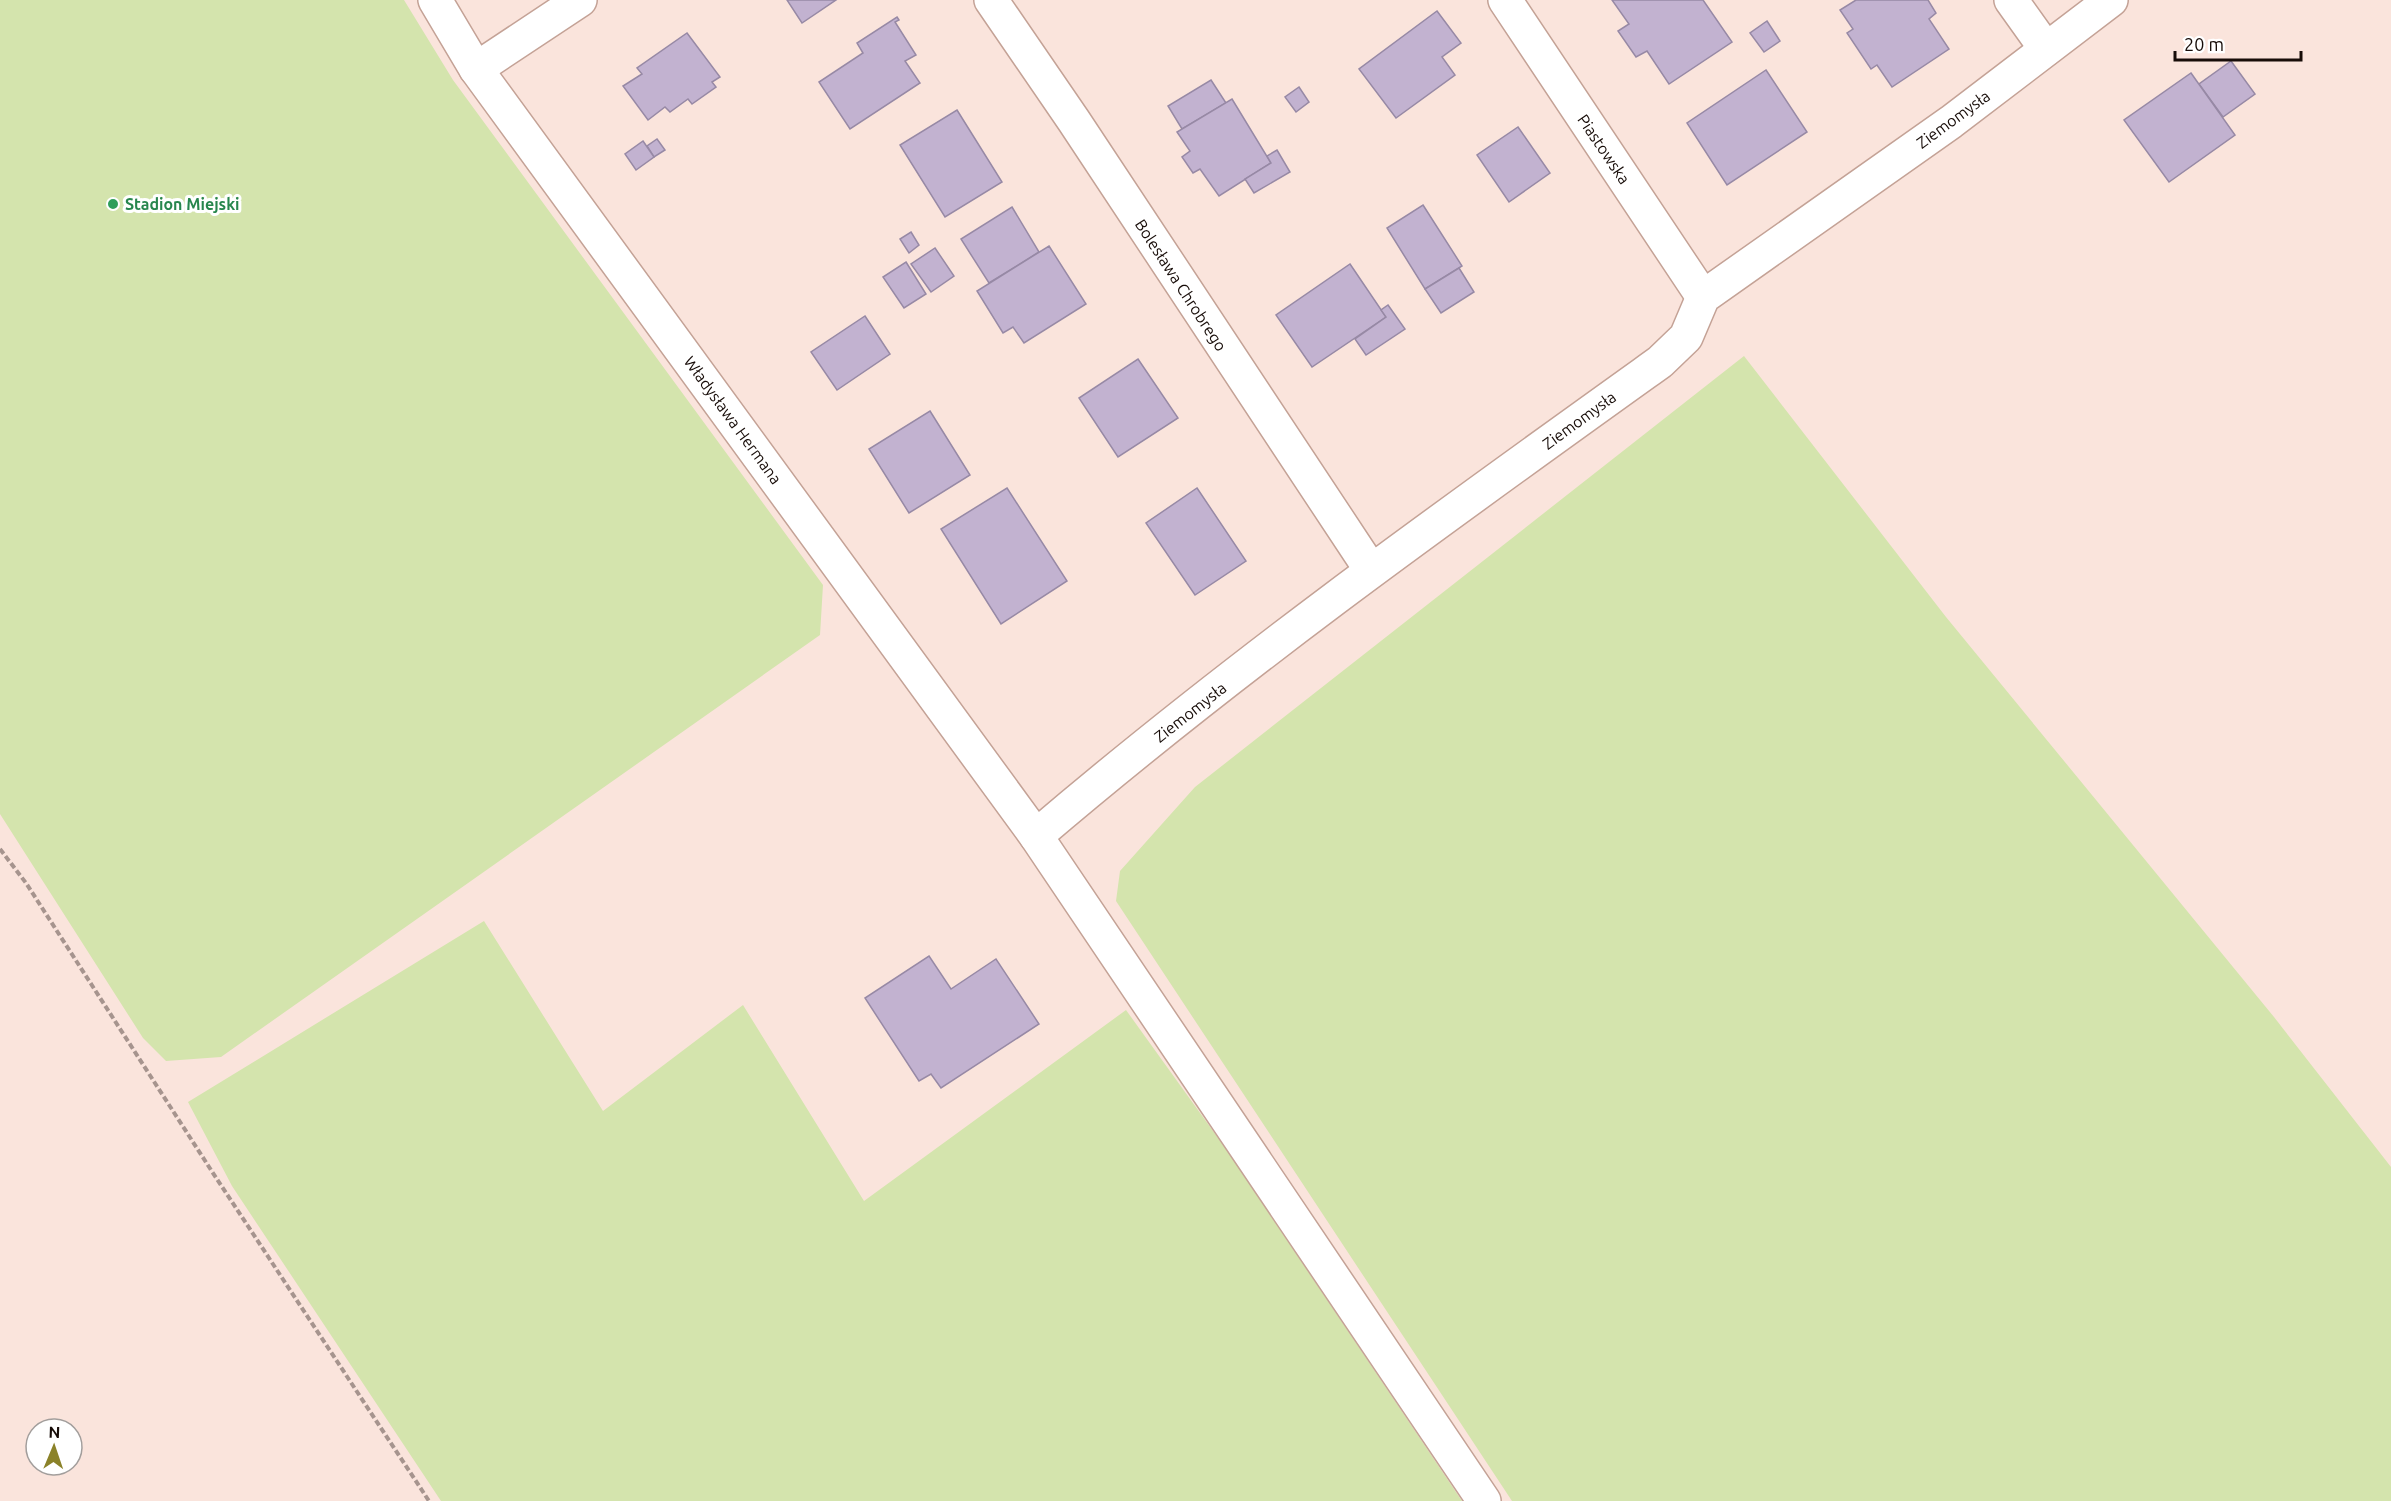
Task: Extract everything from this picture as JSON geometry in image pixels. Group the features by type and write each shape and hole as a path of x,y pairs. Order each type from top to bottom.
{"street":[{"name":"Władysława Hermana","path":"435,0 477,69 1036,836 1484,1501"},
{"path":"477,69 580,0"},
{"name":"Bolesława Chrobrego","path":"991,0 1371,570"},
{"name":"Piastowska","path":"1505,0 1703,297"},
{"path":"2011,0 2046,49"},
{"name":"Ziemomysła","path":"1036,836 1102,780 1371,570 1660,362 1686,337 1703,297 1951,122 2111,0"}],"path":[{"path":"0,849 26,883 211,1170 429,1501"}],"green space":[{"path":"0,0 404,0 453,80 823,585 820,635 221,1057 166,1061 143,1038 0,814"},
{"path":"1744,356 1946,617 2274,1017 2391,1167 2391,1501 1512,1501 1116,901 1120,871 1195,787"},
{"path":"484,921 603,1111 743,1005 864,1201 1126,1010 1226,1149 1462,1501 441,1501 232,1186 188,1102"}],"building":[{"path":"787,0 836,0 802,23"},
{"path":"1612,0 1703,0 1732,42 1669,84 1647,51 1636,57 1618,31 1629,24"},
{"path":"1856,0 1928,0 1936,13 1929,19 1949,49 1892,87 1877,65 1871,69 1847,33 1853,29 1840,10"},
{"path":"1437,11 1461,43 1442,57 1455,75 1396,118 1359,69"},
{"path":"897,17 899,20 895,22 916,55 905,61 920,83 850,129 819,82 863,53 857,43"},
{"path":"1767,21 1780,41 1764,52 1750,33"},
{"path":"687,33 720,77 712,82 716,87 692,104 688,99 670,112 665,107 648,120 623,86 642,74 637,68"},
{"path":"2231,61 2255,94 2223,117 2199,84"},
{"path":"1766,70 1807,132 1727,185 1687,123"},
{"path":"2191,73 2235,135 2169,182 2124,120"},
{"path":"1211,80 1226,103 1182,129 1168,106"},
{"path":"1299,87 1309,102 1296,112 1285,97"},
{"path":"1232,99 1271,163 1219,196 1200,169 1193,173 1182,157 1190,151 1177,132"},
{"path":"957,110 1002,182 945,217 900,145"},
{"path":"1518,127 1550,173 1509,202 1477,155"},
{"path":"657,139 665,150 654,157 647,146"},
{"path":"643,141 654,157 636,170 625,154"},
{"path":"1277,150 1290,172 1254,193 1245,179 1271,163 1267,156"},
{"path":"1423,205 1462,266 1425,289 1387,228"},
{"path":"1012,207 1039,252 989,283 961,239"},
{"path":"911,232 919,245 909,253 900,239"},
{"path":"1049,246 1086,304 1024,343 1013,327 1003,333 977,291"},
{"path":"935,248 954,276 931,292 911,264"},
{"path":"906,262 926,294 904,308 883,277"},
{"path":"1350,264 1386,317 1312,367 1276,315"},
{"path":"1459,268 1474,292 1441,313 1425,289"},
{"path":"1388,305 1405,329 1366,355 1355,339 1386,317 1381,310"},
{"path":"865,316 890,354 837,390 811,352"},
{"path":"1138,359 1178,418 1118,457 1079,398"},
{"path":"930,411 970,475 909,513 869,449"},
{"path":"1007,488 1067,581 1001,624 941,529"},
{"path":"1197,488 1246,561 1195,595 1146,523"},
{"path":"929,956 951,989 996,959 1039,1024 941,1088 931,1074 919,1081 865,998"}],"place":[{"name":"Stadion Miejski","path":"113,204"}]}
